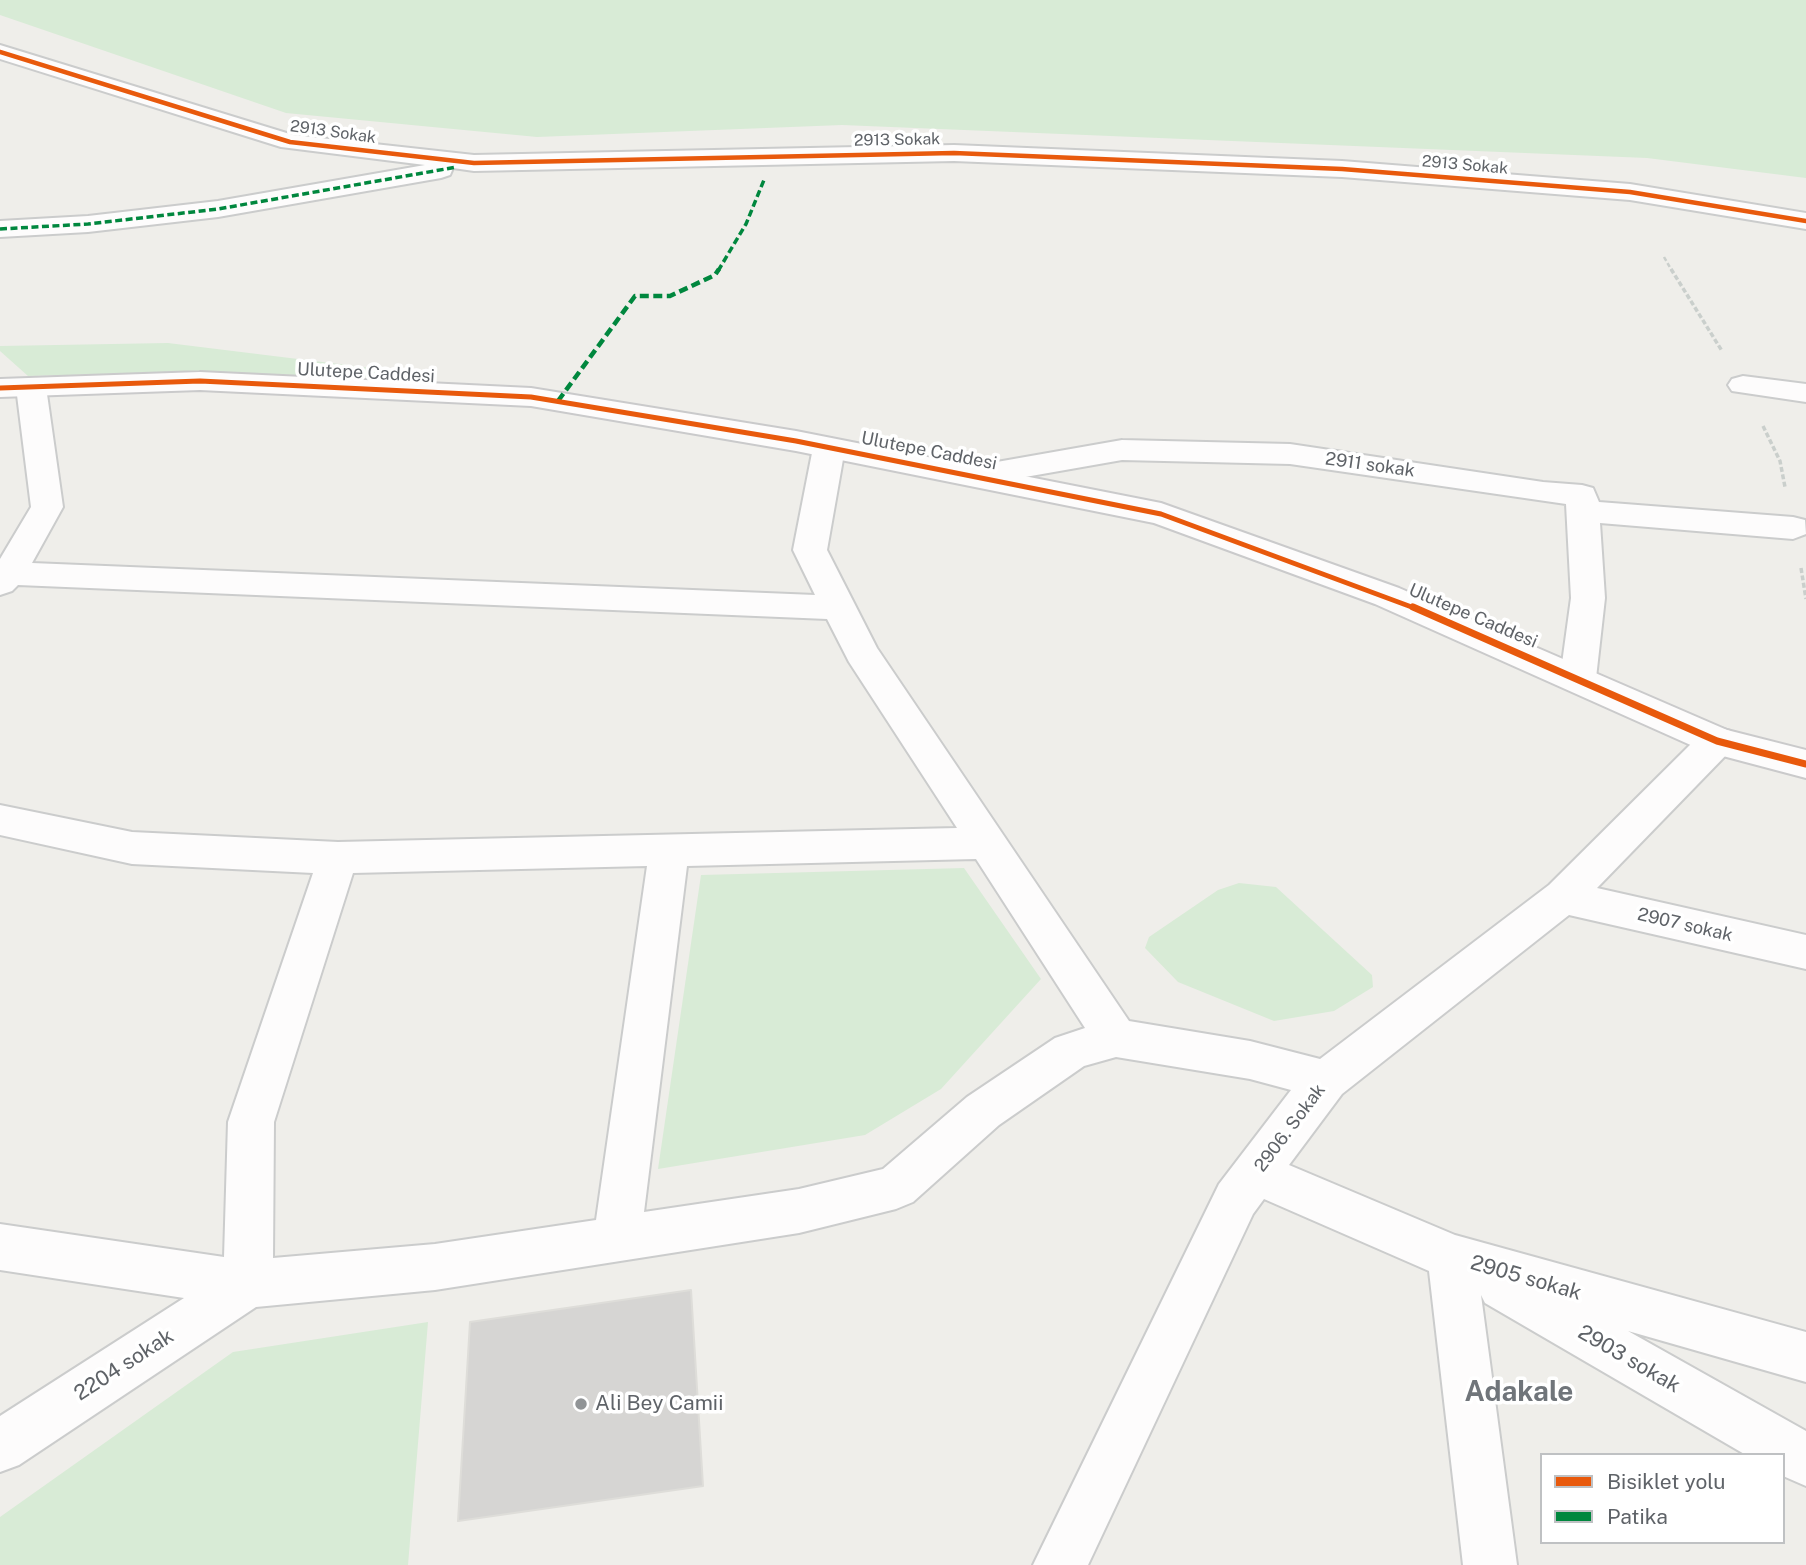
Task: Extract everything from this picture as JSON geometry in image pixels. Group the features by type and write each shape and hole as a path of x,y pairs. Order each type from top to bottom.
{"street":[{"name":"2913 Sokak","path":"0,52 290,142 474,163 954,153 1301,167 1630,192 1806,221"},
{"path":"0,229 88,224 218,209 395,180 474,163"},
{"name":"Ulutepe Caddesi","path":"15,388 201,381 531,397 829,448 1161,514 1387,596 1717,741 1806,764"},
{"path":"1743,385 1806,393"},
{"path":"15,388 47,507 4,578 839,608"},
{"path":"829,448 810,550 862,653 1116,1038"},
{"name":"2911 sokak","path":"974,476 1122,450 1290,454 1543,492 1582,495 1582,511"},
{"path":"1578,678 1588,598 1582,511 1793,528"},
{"name":"2906. Sokak","path":"1060,1565 1236,1199 1326,1080 1563,897 1717,741"},
{"path":"0,820 132,848 338,858 985,843"},
{"path":"617,1239 669,851"},
{"path":"247,1284 251,1122 338,858"},
{"name":"2907 sokak","path":"1563,897 1806,953"},
{"path":"0,1247 247,1284 435,1267 799,1211 896,1187 983,1111 1071,1051 1116,1038 1250,1060 1326,1080"},
{"name":"2905 sokak","path":"1255,1173 1452,1257 1806,1357"},
{"path":"1452,1257 1490,1565"},
{"name":"2903 sokak","path":"1452,1257 1806,1460"},
{"name":"2204 sokak","path":"0,1446 247,1284"}],"path":[{"path":"1664,257 1743,385"}],"green space":[{"path":"0,0 1806,0 1806,178 1647,158 842,125 537,137 286,113 0,15"},
{"path":"168,343 428,375 423,379 197,372 28,376 0,351 0,346"},
{"path":"964,868 1041,979 941,1089 865,1135 658,1169 701,875"},
{"path":"1239,883 1276,887 1372,975 1373,987 1334,1011 1274,1021 1178,982 1145,948 1149,937 1218,890"},
{"path":"428,1322 408,1565 0,1565 0,1517 233,1352"}],"building":[{"name":"Ali Bey Camii","path":"691,1290 703,1486 458,1521 470,1322"}],"marked path":[{"path":"0,229 88,224 218,209 457,167"},
{"path":"558,401 635,296 670,296 715,275 746,224 764,180"}],"cycle path":[{"path":"0,52 290,142 474,163 954,153 1342,169 1630,192 1806,221"},
{"path":"0,388 200,381 531,397 796,441 1161,514 1387,596 1717,741 1806,764"}],"place":[{"name":"Ali Bey Camii","path":"581,1404"}],"district":[{"name":"Adakale","path":"1519,1392"}]}
